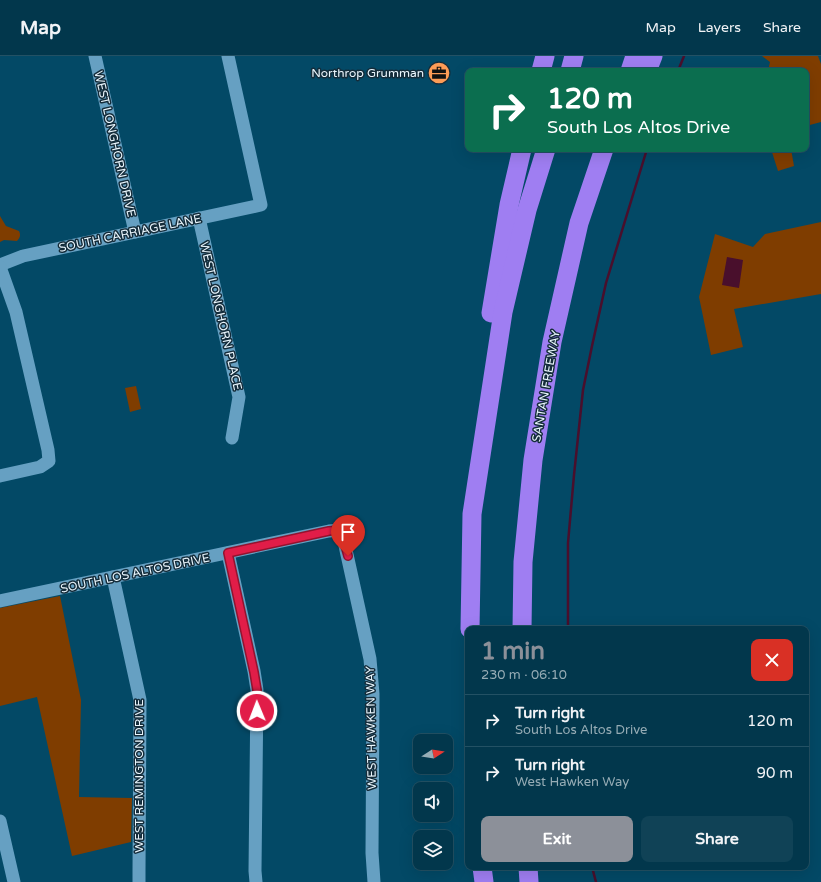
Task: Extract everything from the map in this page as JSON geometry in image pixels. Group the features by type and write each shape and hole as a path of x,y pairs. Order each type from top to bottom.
{"highway":[{"path":"541,68 545,56"},
{"path":"571,68 574,56"},
{"path":"631,68 635,56"},
{"path":"648,68 653,56"},
{"path":"470,626 472,514 488,328 509,205 521,152"},
{"path":"472,514 503,312 527,210 545,152"},
{"name":"SANTAN FREEWAY","path":"522,626 523,562 533,460 552,342 579,223 603,152"},
{"path":"552,342 596,204 616,152"},
{"path":"482,870 484,882"},
{"path":"528,870 529,882"}],"street":[{"name":"WEST LONGHORN DRIVE","path":"95,56 135,232"},
{"name":"SOUTH CARRIAGE LANE","path":"0,266 23,256 262,205 228,56"},
{"name":"WEST LONGHORN PLACE","path":"199,218 239,398 232,438"},
{"path":"0,266 16,312 48,450 49,461 40,467 0,476"},
{"name":"SOUTH LOS ALTOS DRIVE","path":"0,601 329,531 340,530"},
{"name":"WEST HAWKEN WAY","path":"340,530 344,541 372,674 372,853 374,882"},
{"path":"228,553 253,665 257,690 256,882"},
{"name":"WEST REMINGTON DRIVE","path":"114,577 140,700 139,882"},
{"path":"0,821 14,882"}],"shaded area":[{"path":"762,56 818,56 821,64 821,122 809,125 809,68 769,68 770,62"},
{"path":"772,152 792,152 794,166 778,171"},
{"path":"0,216 6,226 19,231 20,236 17,241 4,240 0,242"},
{"path":"821,222 821,294 734,309 743,347 711,355 699,297 715,234 753,247 765,234"},
{"path":"727,257 743,260 739,288 722,285"},
{"path":"136,386 141,409 130,412 125,388"},
{"path":"60,596 81,700 79,797 132,798 131,842 72,856 37,697 0,706 0,608"}],"waterway":[{"path":"679,68 684,56"},
{"path":"568,626 568,543 583,390 606,283 646,152"},
{"path":"593,870 596,882"}],"place":[{"name":"Northrop Grumman","path":"439,73"}],"route":[{"path":"257,711 257,690 254,672 228,553 329,531 340,530 348,556"}]}
